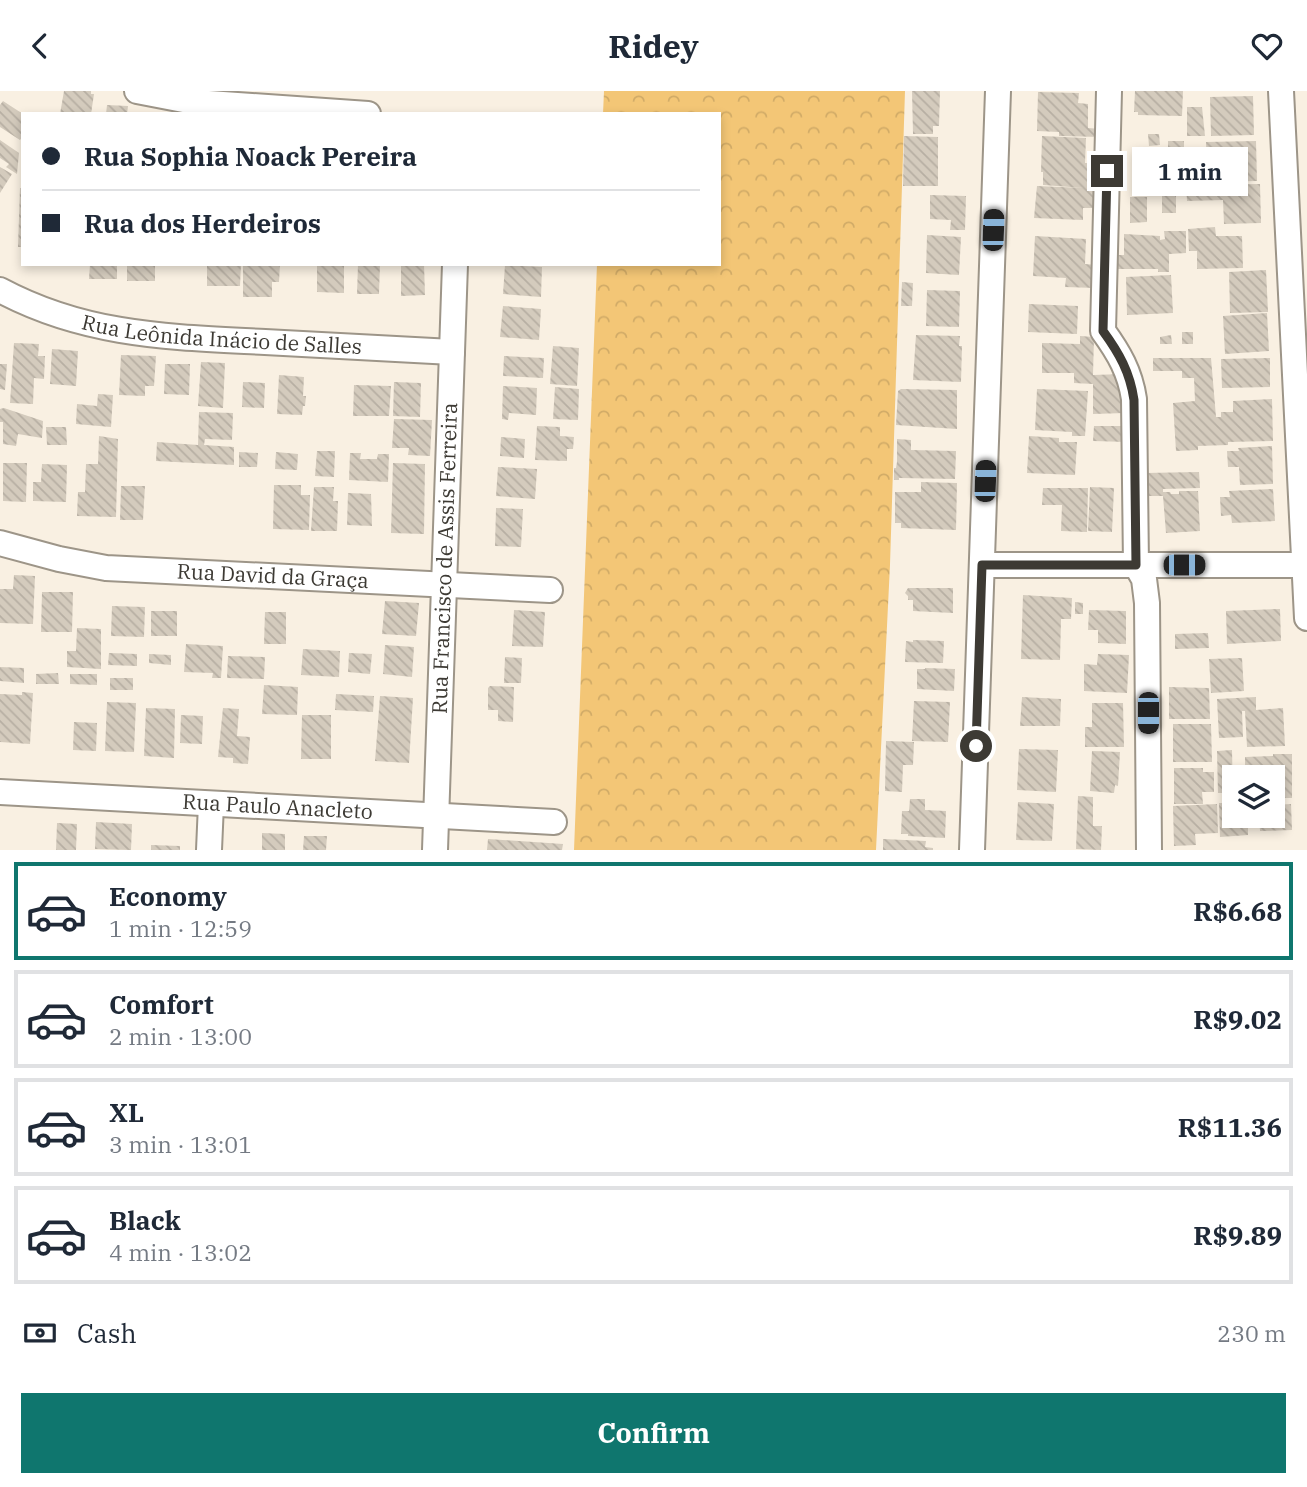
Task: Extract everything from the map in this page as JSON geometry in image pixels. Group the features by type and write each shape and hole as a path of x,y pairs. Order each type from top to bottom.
{"street":[{"path":"137,91 194,102 339,112"},
{"path":"972,850 998,91"},
{"path":"1109,91 1103,331 1118,351 1129,374 1134,400 1136,565 1144,579 1147,603 1149,850"},
{"path":"1281,91 1307,618"},
{"name":"Rua Francisco de Assis Ferreira","path":"435,850 455,266"},
{"name":"Rua Leônida Inácio de Salles","path":"0,290 50,314 138,333 452,352"},
{"name":"Rua David da Graça","path":"0,543 106,568 550,590"},
{"path":"982,565 1306,565"},
{"name":"Rua Paulo Anacleto","path":"0,792 554,822"},
{"path":"209,850 211,804"}],"green space":[{"path":"604,91 905,91 890,565 876,850 574,850 597,266 721,266 721,112 603,112"}],"building":[{"path":"64,91 91,91 91,94 94,94 91,112 60,112"},
{"path":"912,91 940,91 939,126 933,126 933,134 913,134"},
{"path":"1135,91 1183,91 1182,116 1138,115 1138,112 1134,112"},
{"path":"1038,92 1079,93 1078,103 1088,104 1088,128 1101,129 1101,137 1059,136 1059,132 1037,131"},
{"path":"1253,96 1254,135 1211,136 1210,97"},
{"path":"3,101 21,113 20,140 0,127 0,105"},
{"path":"107,105 128,106 127,112 106,112"},
{"path":"1187,107 1202,107 1205,136 1187,136"},
{"path":"1148,134 1159,134 1160,145 1149,146"},
{"path":"904,136 938,137 938,186 903,186"},
{"path":"1042,136 1086,138 1085,163 1100,163 1099,187 1094,187 1093,208 1083,208 1083,220 1034,218 1037,186 1084,188 1043,185"},
{"path":"0,140 19,153 17,174 6,167 9,164 0,158"},
{"path":"1168,141 1184,141 1184,157 1181,157 1181,162 1170,162 1170,183 1132,183 1132,148 1168,149"},
{"path":"1256,141 1257,181 1214,182 1214,172 1207,172 1206,142"},
{"path":"0,167 12,174 0,193"},
{"path":"1260,184 1261,223 1224,224 1223,200 1187,201 1186,185"},
{"path":"20,188 21,188 21,247 18,247"},
{"path":"1162,192 1176,192 1176,213 1162,213"},
{"path":"930,195 966,196 965,230 950,230 951,220 930,219"},
{"path":"1130,197 1147,197 1147,222 1130,223"},
{"path":"1215,227 1216,236 1242,236 1243,268 1197,269 1197,251 1189,251 1188,229"},
{"path":"1164,231 1186,231 1186,253 1169,254 1169,272 1158,272 1158,269 1114,269 1114,255 1124,255 1124,234 1160,236 1160,240 1165,239"},
{"path":"927,235 961,237 959,275 926,273"},
{"path":"1035,236 1086,239 1085,264 1096,265 1095,288 1065,287 1066,278 1033,276"},
{"path":"90,266 117,266 117,279 89,279"},
{"path":"127,266 155,266 155,281 127,281"},
{"path":"207,266 241,266 240,286 207,286"},
{"path":"243,266 280,266 279,282 272,282 272,297 243,297"},
{"path":"317,266 344,266 344,293 317,292"},
{"path":"358,266 380,266 379,294 357,294"},
{"path":"401,266 424,266 425,295 401,296"},
{"path":"505,266 542,267 541,297 503,294"},
{"path":"1266,270 1268,312 1230,313 1229,272"},
{"path":"1171,275 1173,313 1127,315 1126,277"},
{"path":"902,282 913,283 912,306 901,306"},
{"path":"927,290 960,291 959,327 926,326"},
{"path":"1029,304 1078,306 1077,334 1028,332"},
{"path":"503,306 541,309 539,340 500,337"},
{"path":"1267,313 1269,351 1225,354 1223,316"},
{"path":"1182,332 1193,332 1193,344 1182,344"},
{"path":"916,335 960,336 961,382 913,380"},
{"path":"1171,335 1172,344 1160,344 1160,337"},
{"path":"1080,336 1094,337 1093,375 1123,374 1125,413 1093,414 1093,384 1074,383 1074,373 1042,373 1042,343 1080,344"},
{"path":"14,343 39,344 38,356 45,356 44,379 34,378 33,404 10,403"},
{"path":"553,346 579,348 577,386 550,384"},
{"path":"52,349 78,351 76,386 50,384"},
{"path":"121,355 156,356 154,386 145,386 145,396 119,395"},
{"path":"504,356 544,358 543,378 503,376"},
{"path":"1153,358 1211,358 1216,417 1221,417 1221,412 1233,412 1233,401 1272,399 1273,441 1228,442 1228,445 1198,446 1198,450 1176,451 1173,403 1195,401 1194,378 1182,378 1182,371 1153,371"},
{"path":"1270,358 1270,387 1222,388 1221,359"},
{"path":"201,362 225,363 223,408 198,406"},
{"path":"0,364 7,364 5,390 0,389"},
{"path":"165,364 190,364 189,395 164,394"},
{"path":"279,375 304,377 303,396 306,396 302,415 277,414"},
{"path":"243,382 265,383 264,408 242,407"},
{"path":"394,382 421,383 420,417 393,416"},
{"path":"354,385 391,386 389,416 353,416"},
{"path":"503,386 537,388 536,415 509,413 508,420 502,419"},
{"path":"555,387 579,389 578,420 553,419"},
{"path":"1037,389 1088,391 1085,436 1072,436 1072,432 1035,430"},
{"path":"957,390 957,429 896,425 898,391"},
{"path":"98,394 113,395 111,427 76,424 77,404 97,406"},
{"path":"0,409 43,421 42,438 18,434 16,446 3,444"},
{"path":"199,412 233,413 232,440 205,439 204,445 234,447 234,465 156,461 157,442 198,445"},
{"path":"394,419 432,420 430,456 408,455 409,448 392,448"},
{"path":"537,426 560,427 560,436 574,437 573,449 567,449 567,461 535,460"},
{"path":"1094,426 1127,426 1127,442 1093,441"},
{"path":"46,427 66,427 67,445 47,445"},
{"path":"99,436 118,439 116,517 77,516 78,492 85,492 86,464 98,464"},
{"path":"1029,436 1059,438 1059,442 1077,442 1075,475 1027,473"},
{"path":"501,437 525,439 524,458 500,456"},
{"path":"897,439 911,440 911,450 956,451 955,479 894,480"},
{"path":"1272,446 1273,484 1240,485 1239,467 1228,467 1227,451"},
{"path":"317,451 335,451 334,477 315,476"},
{"path":"239,452 258,453 257,467 239,467"},
{"path":"276,452 298,454 297,470 275,469"},
{"path":"350,453 361,453 360,459 377,459 378,454 389,454 388,482 349,480"},
{"path":"3,463 27,463 26,502 3,501"},
{"path":"393,463 425,464 424,534 391,533"},
{"path":"42,464 67,465 66,502 33,501 33,482 41,482"},
{"path":"498,467 537,469 535,499 496,496"},
{"path":"1199,472 1200,488 1163,489 1163,492 1179,494 1179,491 1198,491 1200,531 1166,533 1163,496 1145,496 1145,473"},
{"path":"921,482 957,483 956,530 901,528 901,523 895,523 895,492 921,492"},
{"path":"274,485 301,485 301,495 310,495 309,530 273,529"},
{"path":"121,486 145,486 143,520 120,520"},
{"path":"314,487 334,487 333,501 338,501 337,531 311,531"},
{"path":"1090,487 1114,488 1112,532 1088,531"},
{"path":"1043,488 1088,488 1087,532 1061,531 1062,505 1042,505"},
{"path":"1273,489 1275,521 1232,523 1231,515 1221,516 1220,497 1230,497 1229,491"},
{"path":"348,493 371,494 372,526 347,525"},
{"path":"496,508 523,509 521,547 495,546"},
{"path":"14,575 35,576 33,624 0,623 0,589 13,589"},
{"path":"908,588 953,588 953,613 913,611 913,600 908,600 905,593"},
{"path":"42,592 73,592 72,632 41,632"},
{"path":"1023,595 1072,598 1071,619 1061,619 1060,660 1021,659"},
{"path":"385,601 419,603 416,636 382,634"},
{"path":"1075,602 1083,603 1083,614 1075,614"},
{"path":"112,606 145,607 144,637 111,636"},
{"path":"1280,609 1281,641 1227,644 1226,611"},
{"path":"514,610 545,612 543,647 512,646"},
{"path":"1089,610 1126,611 1126,644 1098,643 1098,630 1088,630"},
{"path":"151,611 177,611 177,636 151,636"},
{"path":"265,612 286,612 286,644 264,644"},
{"path":"77,628 101,629 101,669 67,667 67,651 76,651"},
{"path":"1208,633 1209,648 1175,649 1175,634"},
{"path":"906,641 944,641 943,663 905,662"},
{"path":"186,644 223,646 221,678 212,678 213,673 184,672"},
{"path":"385,645 414,647 412,677 383,674"},
{"path":"303,649 340,651 339,677 301,675"},
{"path":"109,653 137,654 137,666 108,665"},
{"path":"349,653 372,654 370,674 348,672"},
{"path":"149,654 171,655 171,665 149,663"},
{"path":"1098,654 1129,655 1127,693 1084,691 1084,664 1097,665"},
{"path":"228,656 265,657 264,679 227,678"},
{"path":"505,657 522,658 521,683 504,683"},
{"path":"1242,658 1244,691 1211,693 1209,659"},
{"path":"0,667 24,668 24,683 0,681"},
{"path":"917,669 955,669 954,691 917,689"},
{"path":"58,673 59,684 36,684 36,674"},
{"path":"70,674 97,674 97,685 70,684"},
{"path":"110,678 133,678 133,690 110,690"},
{"path":"264,685 298,687 297,715 262,714"},
{"path":"490,686 514,687 513,722 498,721 498,710 488,710"},
{"path":"1169,687 1209,688 1210,719 1169,719"},
{"path":"22,692 33,693 30,744 0,742 0,694 22,695"},
{"path":"336,694 374,696 373,712 335,710"},
{"path":"380,696 413,698 409,763 375,761"},
{"path":"1022,697 1061,699 1060,726 1020,726"},
{"path":"1256,697 1256,710 1283,708 1285,746 1247,747 1245,711 1242,711 1243,737 1219,738 1217,699"},
{"path":"914,701 950,702 948,742 912,741"},
{"path":"107,702 136,703 134,752 105,751"},
{"path":"1092,703 1123,703 1124,747 1085,747 1085,727 1092,727"},
{"path":"146,708 175,709 174,758 144,756"},
{"path":"223,708 239,709 237,736 250,737 248,764 233,763 233,758 218,757"},
{"path":"181,715 203,716 202,744 180,743"},
{"path":"302,715 331,715 331,759 301,759"},
{"path":"74,722 97,723 96,751 73,750"},
{"path":"1173,724 1211,724 1212,762 1173,762"},
{"path":"886,741 914,742 913,765 903,765 902,792 885,791"},
{"path":"1019,749 1058,750 1056,792 1017,790"},
{"path":"1232,750 1232,765 1222,765 1222,793 1218,793 1217,751"},
{"path":"1092,751 1120,752 1118,786 1115,785 1114,793 1090,791"},
{"path":"1292,754 1292,798 1285,798 1285,765 1245,765 1245,757"},
{"path":"1174,768 1203,768 1203,772 1214,772 1214,792 1202,792 1203,804 1174,804"},
{"path":"1078,796 1093,797 1093,826 1102,826 1101,850 1076,849"},
{"path":"910,799 925,799 925,810 946,811 945,838 901,834 902,811 909,811"},
{"path":"1018,802 1054,804 1052,841 1016,840"},
{"path":"1219,803 1222,803 1222,828 1248,828 1248,835 1220,837"},
{"path":"1217,804 1218,833 1195,834 1196,845 1174,846 1173,806"},
{"path":"1285,804 1291,804 1292,830 1260,831 1260,828 1285,828"},
{"path":"96,822 132,824 131,850 95,849"},
{"path":"57,823 77,824 76,850 56,850"},
{"path":"262,833 285,834 285,850 262,850"},
{"path":"304,836 327,836 326,850 303,850"},
{"path":"488,839 563,844 562,850 487,850"},
{"path":"883,839 926,841 925,847 933,850 883,850"},
{"path":"151,845 180,846 180,850 151,850"}],"route":[{"path":"976,746 982,565 1136,565 1134,400 1129,374 1118,351 1103,331 1107,171"}]}
